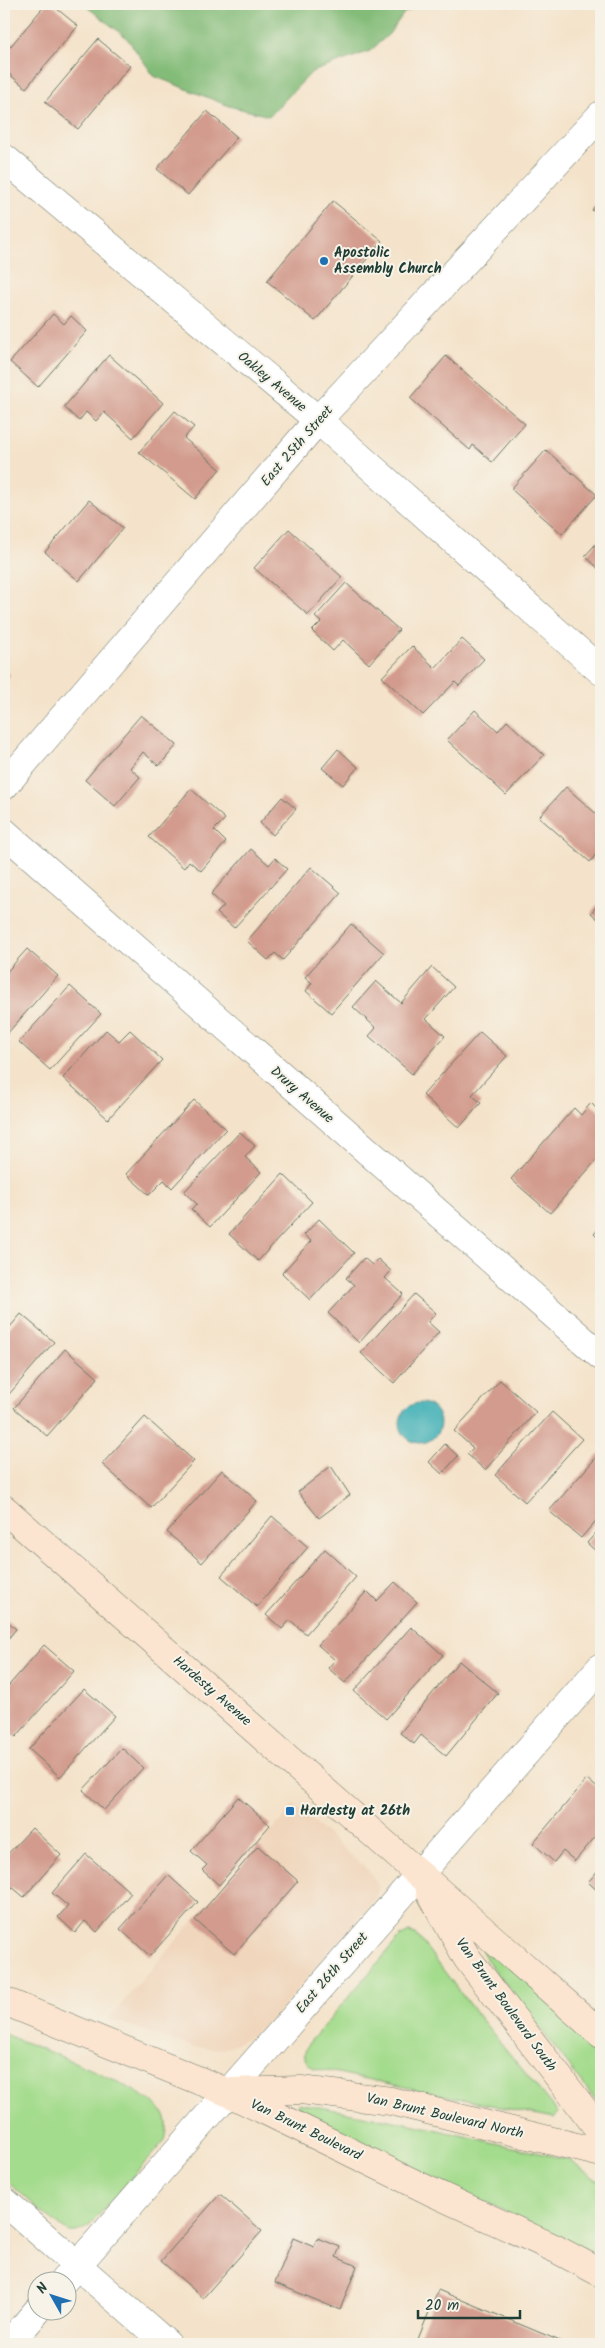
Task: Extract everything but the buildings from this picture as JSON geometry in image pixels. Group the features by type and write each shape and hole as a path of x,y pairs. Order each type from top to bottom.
{"main road":[{"name":"Hardesty Avenue","path":"4,1509 419,1874"},
{"path":"419,1874 601,2034"},
{"name":"Van Brunt Boulevard South","path":"419,1874 468,1958 601,2132"},
{"name":"Van Brunt Boulevard","path":"4,2001 228,2092 432,2192 556,2249 601,2273"},
{"name":"Van Brunt Boulevard North","path":"228,2092 302,2090 392,2101 601,2153"}],"street":[{"name":"East 25th Street","path":"4,786 318,420 601,115"},
{"name":"Oakley Avenue","path":"4,158 318,420 601,671"},
{"name":"Drury Avenue","path":"4,832 601,1356"},
{"name":"East 26th Street","path":"73,2270 601,1667"},
{"path":"4,2201 67,2270"},
{"path":"78,2279 167,2344"},
{"path":"9,2344 29,2320"}],"shaded area":[{"path":"294,1805 369,1871 379,1887 375,1899 273,2018 247,2039 222,2049 193,2047 108,2019"}],"green space":[{"path":"87,4 422,4 404,13 389,34 370,51 312,72 269,116 229,106 154,76 126,37 87,7"},
{"path":"409,1932 416,1934 472,2008 558,2113 553,2118 314,2068 308,2063 305,2058 305,2051 308,2044 400,1937"},
{"path":"486,1946 494,1950 601,2048 601,2107 487,1960 482,1951"},
{"path":"4,2034 114,2080 153,2103 166,2117 165,2140 89,2226 80,2231 71,2232 65,2230 4,2178"},
{"path":"299,2103 421,2126 570,2160 601,2183 601,2257 308,2121 299,2113"}],"water":[{"path":"424,1403 431,1406 437,1412 440,1423 439,1431 431,1440 424,1443 416,1443 409,1440 401,1431 400,1419 403,1412 412,1404"}],"place":[{"name":"Apostolic Assembly Church","path":"324,261"},
{"name":"Hardesty at 26th","path":"290,1811"}]}
